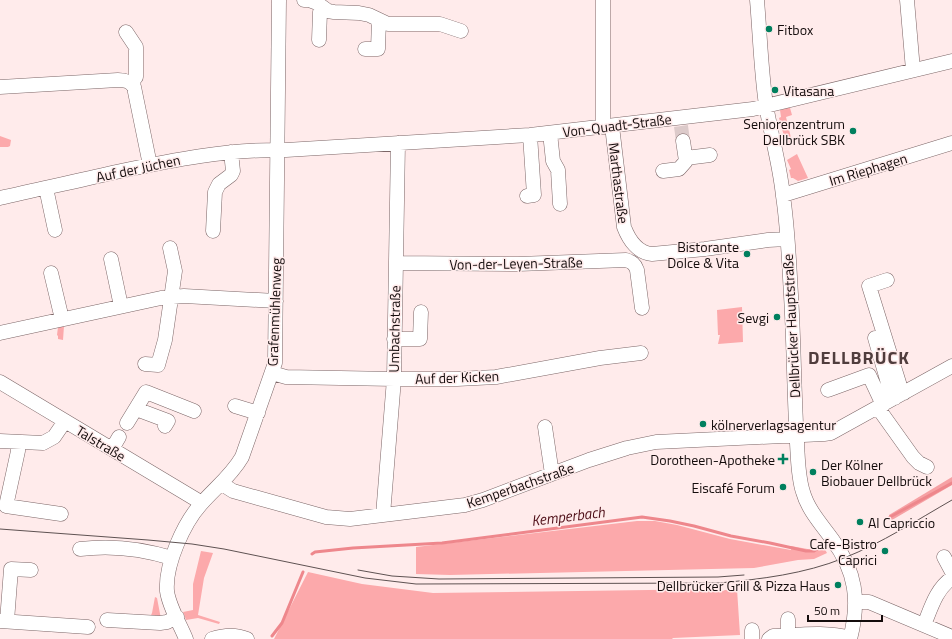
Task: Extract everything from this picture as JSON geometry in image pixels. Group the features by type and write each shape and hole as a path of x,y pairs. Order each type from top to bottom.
{"street":[{"name":"Grafenmühlenweg","path":"186,639 170,602 167,591 167,580 172,558 190,520 202,503 222,484 237,466 242,457 275,363 279,0"},
{"path":"304,0 317,3 328,11 369,15 388,24 440,24 461,31"},
{"name":"Marthastraße","path":"603,0 607,127 624,228 631,241 648,254 787,239"},
{"name":"Dellbrücker Hauptstraße","path":"757,0 766,105 783,195 787,239 792,307 800,482 803,493 815,515 836,544 848,565 855,590 856,602 855,620 850,638"},
{"path":"907,0 913,70"},
{"path":"319,40 320,12 323,8"},
{"path":"365,49 378,49 379,20"},
{"path":"0,87 73,82 129,82 136,77 136,47 126,32"},
{"name":"Von-Quadt-Straße","path":"277,150 530,135 607,127 681,122 753,109 952,61"},
{"path":"129,82 134,87 150,165"},
{"path":"550,133 553,161 558,170 560,204"},
{"path":"527,196 534,195 530,135"},
{"path":"663,171 679,169 686,161 683,141"},
{"name":"Umbachstraße","path":"383,515 394,379 398,143"},
{"name":"Im Riephagen","path":"783,195 951,147"},
{"name":"Auf der Jüchen","path":"0,198 178,159 231,152 277,150"},
{"path":"213,231 215,192 219,184 231,175 233,171 231,152"},
{"path":"686,158 710,155"},
{"path":"46,188 55,230"},
{"path":"145,364 158,365 165,340 175,271 170,248"},
{"path":"111,260 121,306"},
{"name":"Von-der-Leyen-Straße","path":"396,263 518,264 626,260 635,265 642,308"},
{"path":"51,273 62,319"},
{"path":"887,280 869,286 900,386 882,416 913,457 919,463 927,467"},
{"path":"862,292 890,390 890,401"},
{"path":"1,329 62,319 161,298 216,298 276,302"},
{"path":"394,339 420,339 421,312"},
{"name":"Auf der Kicken","path":"272,373 286,377 394,379 457,379 496,377 600,358 641,353"},
{"name":"Kemperbachstraße","path":"222,484 233,491 326,517 350,519 465,505 483,500 627,448 656,442 797,436 831,433 952,366"},
{"path":"828,390 869,375 890,401"},
{"name":"Talstraße","path":"0,382 202,503"},
{"path":"127,423 146,392 194,411"},
{"path":"235,406 258,413"},
{"path":"136,409 168,421 165,426"},
{"path":"0,441 37,444 48,442 58,432 65,421"},
{"path":"545,427 552,474"},
{"path":"112,449 119,437"},
{"path":"18,442 18,452 6,506 61,514"},
{"path":"80,549 109,547 142,551 172,558"},
{"path":"944,558 952,572"},
{"path":"31,570 12,569 3,621 88,627"},
{"path":"924,625 940,589 952,578"},
{"path":"856,602 869,602 952,637"},
{"path":"107,620 160,623 167,622 177,617"},
{"path":"788,619 788,636"},
{"path":"769,639 773,636 818,634 850,638"},
{"path":"212,639 225,636 238,636 247,639"}],"shaded area":[{"path":"784,106 790,108 792,115 786,117 792,142 796,141 785,145 779,118 781,117 780,110 784,109"},
{"path":"0,136 11,140 10,146 0,147"},
{"path":"797,154 808,178 798,181 791,178 789,170 791,169 787,160"},
{"path":"742,307 743,342 718,344 720,335 718,335 717,310"},
{"path":"64,326 63,340 58,339 58,327"},
{"path":"952,477 952,485 892,520 889,517 889,515"},
{"path":"637,521 655,521 677,525 730,539 791,550 791,546 813,550 822,544 827,553 814,559 798,560 754,568 450,575 416,574 416,547"},
{"path":"201,551 213,553 204,578 198,615 220,622 219,624 198,618 186,620 183,612 193,610 193,584"},
{"path":"308,572 362,584 433,593 719,589 719,591 723,591 737,589 740,635 672,639 274,639"},
{"path":"155,597 157,598 161,619 149,619 152,613"}],"waterway":[{"name":"Kemperbach","path":"890,517 952,483"},
{"name":"Kemperbach","path":"312,554 315,552 353,548 442,543 642,517 670,521 731,536 806,551 814,551 822,546"},
{"name":"Kemperbach","path":"272,636 282,623 303,572"}],"tunnel":[{"path":"681,126 683,141"}],"tram line":[{"path":"0,529 192,544 224,549 365,578 416,584 719,583 783,575 829,564 858,552 899,531 952,500"},
{"path":"358,570 392,576 439,579 718,577 744,575"}],"place":[{"name":"Fitbox","path":"769,29"},
{"name":"Vitasana","path":"775,90"},
{"name":"Seniorenzentrum Dellbrück SBK","path":"853,131"},
{"name":"Bistorante Dolce & Vita","path":"747,254"},
{"name":"Sevgi","path":"777,317"},
{"name":"kölnerverlagsagentur","path":"703,424"},
{"name":"Dorotheen-Apotheke","path":"783,459"},
{"name":"Der Kölner Biobauer Dellbrück","path":"813,472"},
{"name":"Eiscafé Forum","path":"783,487"},
{"name":"Al Capriccio","path":"860,522"},
{"name":"Cafe-Bistro Caprici","path":"885,551"},
{"name":"Dellbrücker Grill & Pizza Haus","path":"838,585"}],"district":[{"name":"DELLBRÜCK","path":"859,357"}]}
